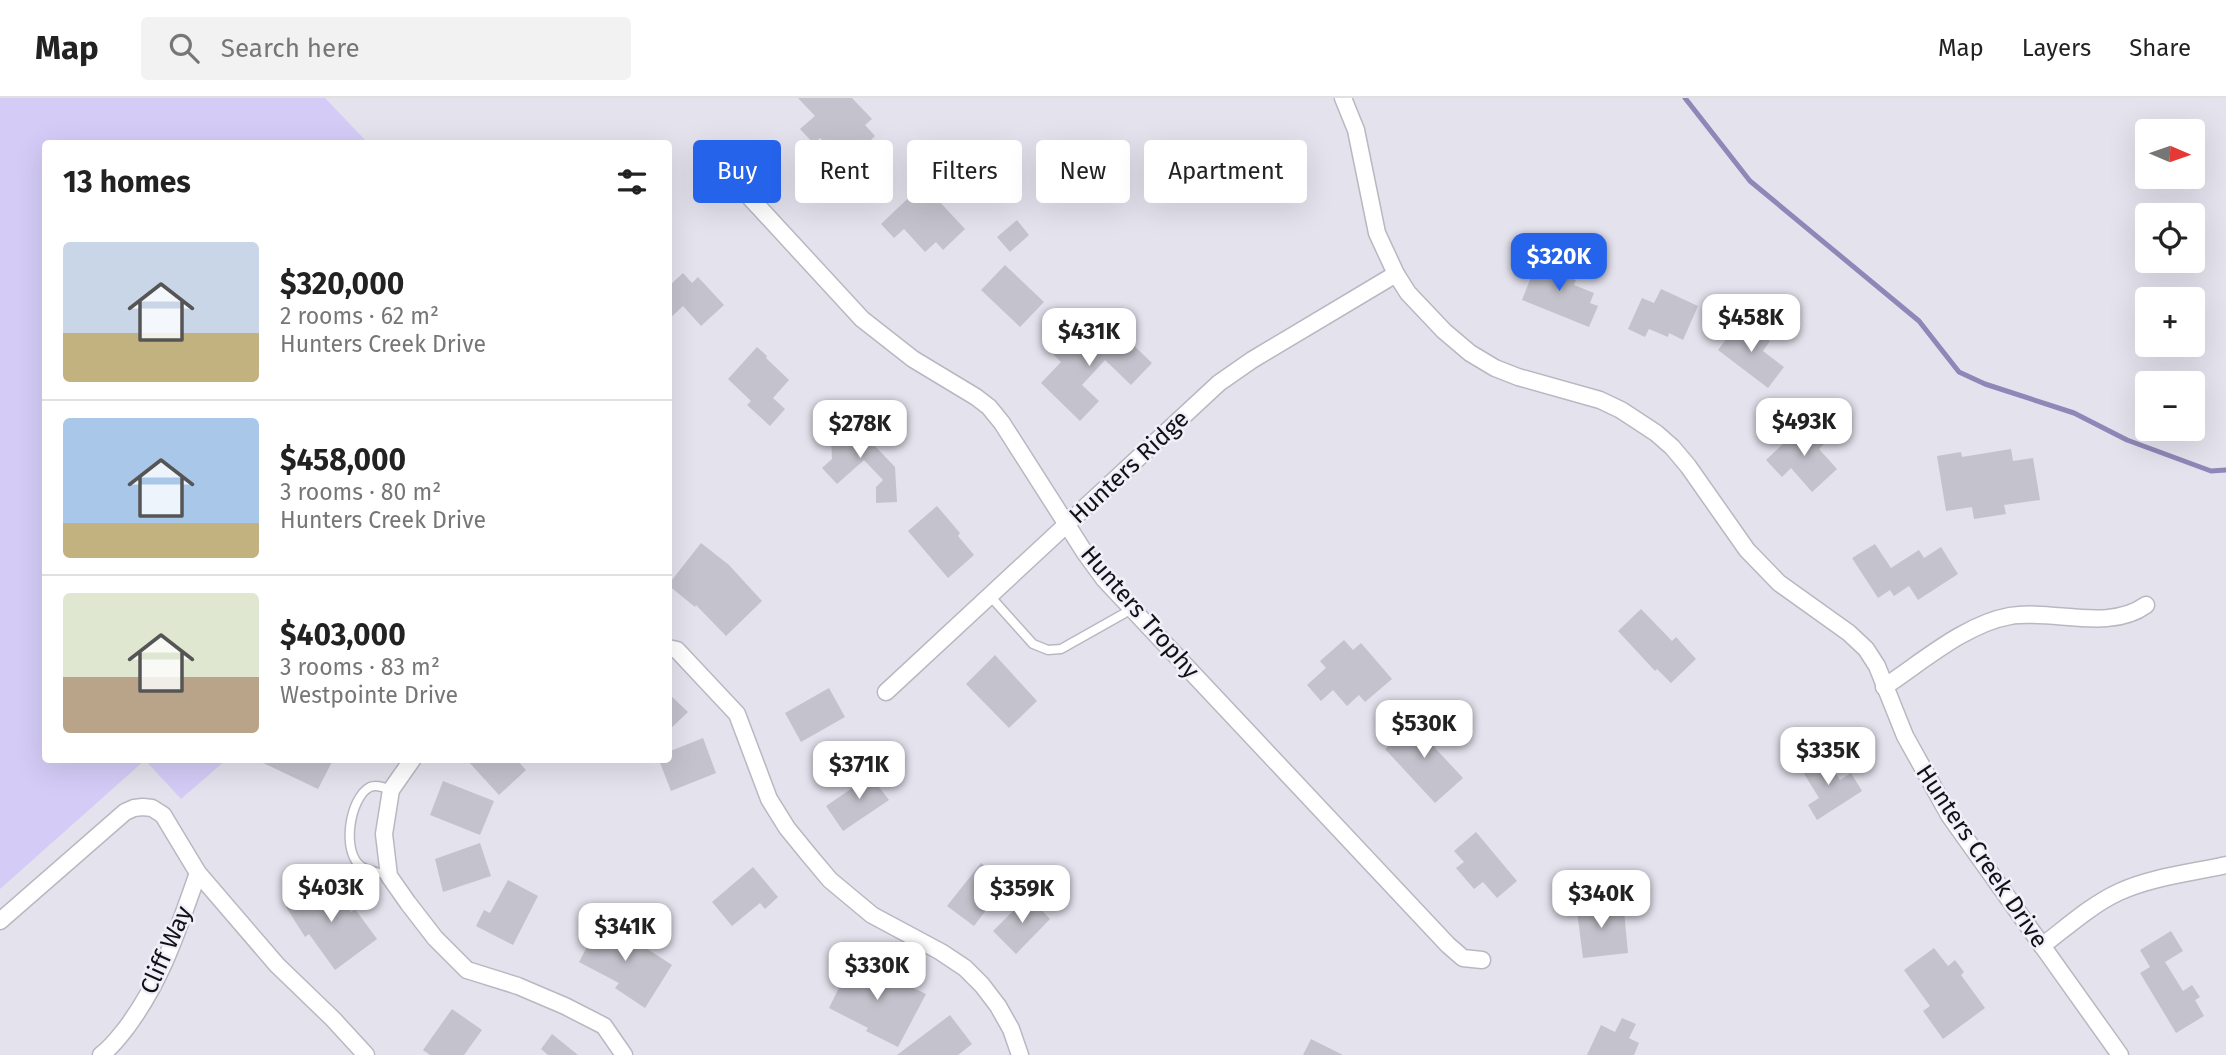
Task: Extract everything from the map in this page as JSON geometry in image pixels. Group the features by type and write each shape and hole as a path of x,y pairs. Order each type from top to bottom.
{"street":[{"name":"Hunters Creek Drive","path":"1343,98 1356,130 1377,233 1396,274 1424,312 1470,353 1495,368 1600,400 1631,415 1656,433 1688,466 1746,551 1779,583 1849,633 1866,649 1877,666 1905,736 1949,815 2120,1055"},
{"name":"Hunters Trophy","path":"755,203 862,319 913,359 989,407 1104,579 1448,945 1463,958 1482,960"},
{"name":"Hunters Ridge","path":"886,692 1227,377 1396,274"},
{"path":"1884,687 1960,636 1991,621 2026,614 2117,618 2137,612 2146,605"},
{"path":"672,649 677,650 737,714 769,799 787,828 830,880 872,915 965,968 998,1006 1020,1055"},
{"path":"410,763 391,790 384,834 389,876 435,938 467,970 518,986 604,1026 624,1055"},
{"path":"0,921 116,819 134,808 152,808 163,815 198,873 277,965 366,1055"},
{"path":"2042,946 2107,898 2122,891 2226,865"},
{"name":"Cliff Way","path":"111,1053 161,974 198,873"}],"lane":[{"path":"990,596 1033,644 1048,650 1061,649 1132,609"},
{"path":"389,876 360,866 352,853 349,834 355,806 363,793 379,785 391,790"}],"shaded area":[{"path":"0,98 325,98 365,140 42,140 42,763 142,763 0,889"},
{"path":"148,763 223,763 181,799"}],"building":[{"path":"798,98 852,98 872,119 865,125 875,136 871,140 810,140 800,129 815,116"},
{"path":"907,199 907,203 941,203 965,229 943,250 936,242 925,252 904,229 894,238 881,224"},
{"path":"1017,220 1029,235 1010,252 997,237"},
{"path":"1540,254 1559,261 1555,272 1576,280 1574,285 1594,293 1590,303 1598,306 1589,327 1522,300"},
{"path":"1005,265 1044,302 1020,327 981,290"},
{"path":"683,273 692,283 698,277 724,305 701,326 683,306 672,316 672,283"},
{"path":"1661,289 1698,306 1683,340 1669,333 1668,337 1649,329 1645,337 1628,329 1642,298 1654,303"},
{"path":"1741,320 1770,341 1763,351 1784,367 1768,388 1718,350"},
{"path":"1085,322 1117,353 1129,341 1152,363 1131,385 1105,360 1082,385 1099,401 1080,421 1041,383 1061,362 1052,353"},
{"path":"757,347 789,380 773,398 785,409 770,426 747,405 751,401 728,379"},
{"path":"849,419 895,467 897,502 876,503 876,487 883,480 864,460 837,484 822,468 832,459 831,435"},
{"path":"1807,421 1826,442 1819,449 1837,469 1812,492 1791,468 1782,477 1766,460"},
{"path":"2011,449 2013,461 2033,458 2040,500 2004,505 2006,514 1974,519 1972,507 1946,511 1937,456 1961,452 1962,457"},
{"path":"937,506 974,555 948,578 908,531"},
{"path":"701,543 729,565 762,601 726,636 696,605 695,607 672,588 672,580"},
{"path":"1875,544 1891,568 1919,550 1924,558 1941,547 1958,574 1918,600 1909,586 1894,596 1890,590 1878,598 1852,558"},
{"path":"1641,609 1672,641 1676,637 1696,659 1671,683 1657,669 1655,671 1618,631"},
{"path":"1344,640 1353,650 1361,643 1392,679 1365,702 1359,695 1347,706 1333,690 1321,701 1307,685 1326,668 1320,661"},
{"path":"995,655 1037,701 1009,728 966,684"},
{"path":"829,688 845,717 801,742 785,713"},
{"path":"672,697 688,712 672,727"},
{"path":"1416,720 1425,730 1432,724 1444,738 1434,747 1463,778 1435,803 1385,749"},
{"path":"703,738 716,773 671,791 660,763 672,763 672,750"},
{"path":"1818,755 1827,770 1832,767 1840,780 1851,773 1862,791 1817,820 1808,805 1819,798 1800,767"},
{"path":"263,763 331,763 318,789"},
{"path":"470,763 520,763 526,770 499,795"},
{"path":"879,770 887,782 879,787 889,800 843,831 826,806"},
{"path":"443,781 494,801 480,835 430,815"},
{"path":"1476,832 1517,881 1497,898 1483,882 1474,889 1456,868 1464,862 1454,851"},
{"path":"480,843 491,876 443,892 435,859"},
{"path":"981,863 1007,883 974,926 947,906"},
{"path":"753,867 778,897 765,909 760,903 732,926 712,902"},
{"path":"330,878 351,912 355,909 377,939 335,970 309,934 305,937 286,907"},
{"path":"508,880 538,896 513,945 476,926 484,910 490,913"},
{"path":"1028,896 1050,919 1016,954 993,931"},
{"path":"1604,900 1606,913 1624,911 1628,953 1583,958 1576,903"},
{"path":"601,920 630,935 629,937 672,965 645,1008 615,988 619,983 579,962"},
{"path":"2171,931 2183,951 2165,962 2183,991 2192,985 2200,997 2195,1000 2204,1016 2176,1033 2140,973 2150,967 2140,950"},
{"path":"1934,948 1948,966 1955,960 1964,972 1961,975 1985,1008 1943,1039 1923,1011 1930,1006 1904,970"},
{"path":"853,959 926,994 898,1047 829,1008"},
{"path":"452,1009 482,1030 464,1055 430,1055 423,1050"},
{"path":"950,1015 972,1044 958,1055 897,1055"},
{"path":"1622,1018 1636,1024 1629,1038 1639,1043 1634,1055 1587,1055 1601,1025 1615,1032"},
{"path":"552,1034 578,1055 548,1055 541,1049"},
{"path":"1311,1039 1343,1055 1303,1055"}],"waterway":[{"path":"1685,98 1750,181 1919,321 1959,372 1985,384 2074,413 2127,440 2211,471 2226,470"}]}
